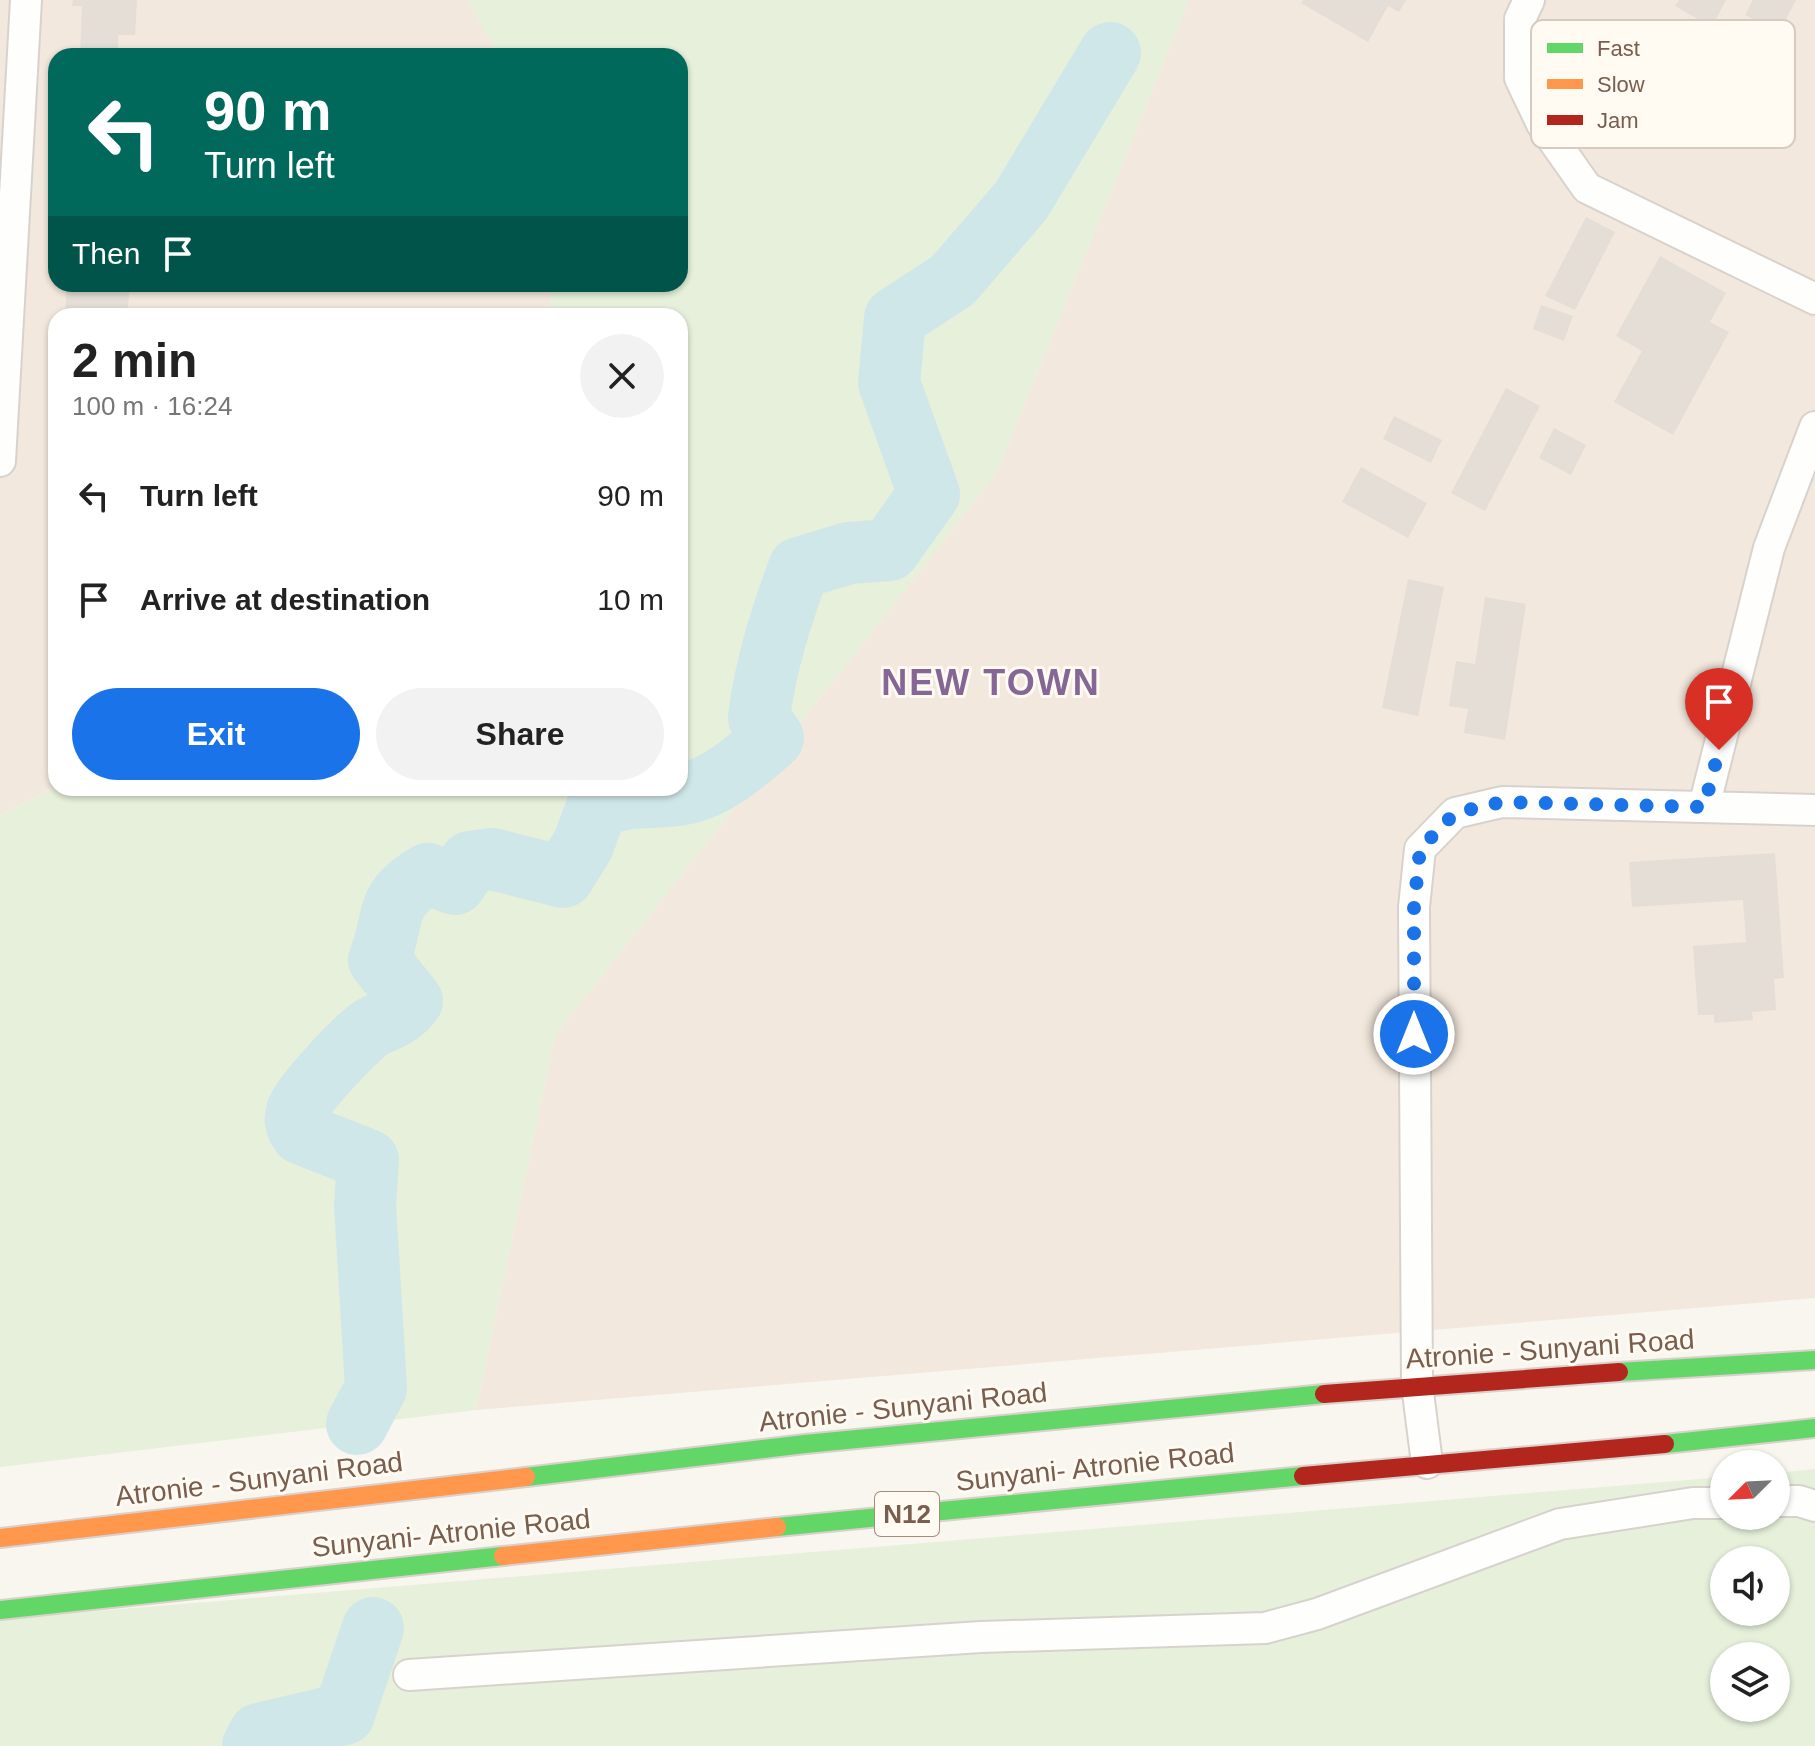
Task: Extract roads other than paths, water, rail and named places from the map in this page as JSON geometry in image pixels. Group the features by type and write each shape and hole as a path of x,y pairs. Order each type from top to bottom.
{"highway":[{"name":"Atronie - Sunyani Road","path":"0,1538 805,1444 1417,1385 1815,1360"},
{"name":"Sunyani- Atronie Road","path":"0,1610 528,1553 1427,1463 1594,1453 1815,1428"}],"street":[{"path":"0,461 26,0"},
{"path":"1529,0 1520,19 1520,78 1531,101"},
{"path":"1559,148 1587,188 1815,299"},
{"path":"1704,807 1769,548 1815,427"},
{"path":"1427,1463 1417,1385 1414,907 1420,849 1455,813 1502,802 1815,810"},
{"path":"1790,1501 1815,1506"},
{"path":"409,1675 981,1637 1265,1628 1317,1614 1560,1524 1710,1503"}],"waterway":[{"path":"688,793 708,786 731,772 773,738 759,718 774,642 799,568 849,553 889,550 929,494 889,383 895,318 953,280 1021,201 1110,53"},
{"path":"357,1424 376,1388 365,1205 368,1160 302,1134 296,1117 308,1093 342,1055 371,1028 398,1014 412,1001 379,960 397,901 428,874 455,884 470,862 492,859 563,877 583,845 597,807 630,798 671,796"},
{"path":"253,1746 259,1734 344,1714 373,1628"}],"district":[{"name":"NEW TOWN","path":"991,682"}]}
